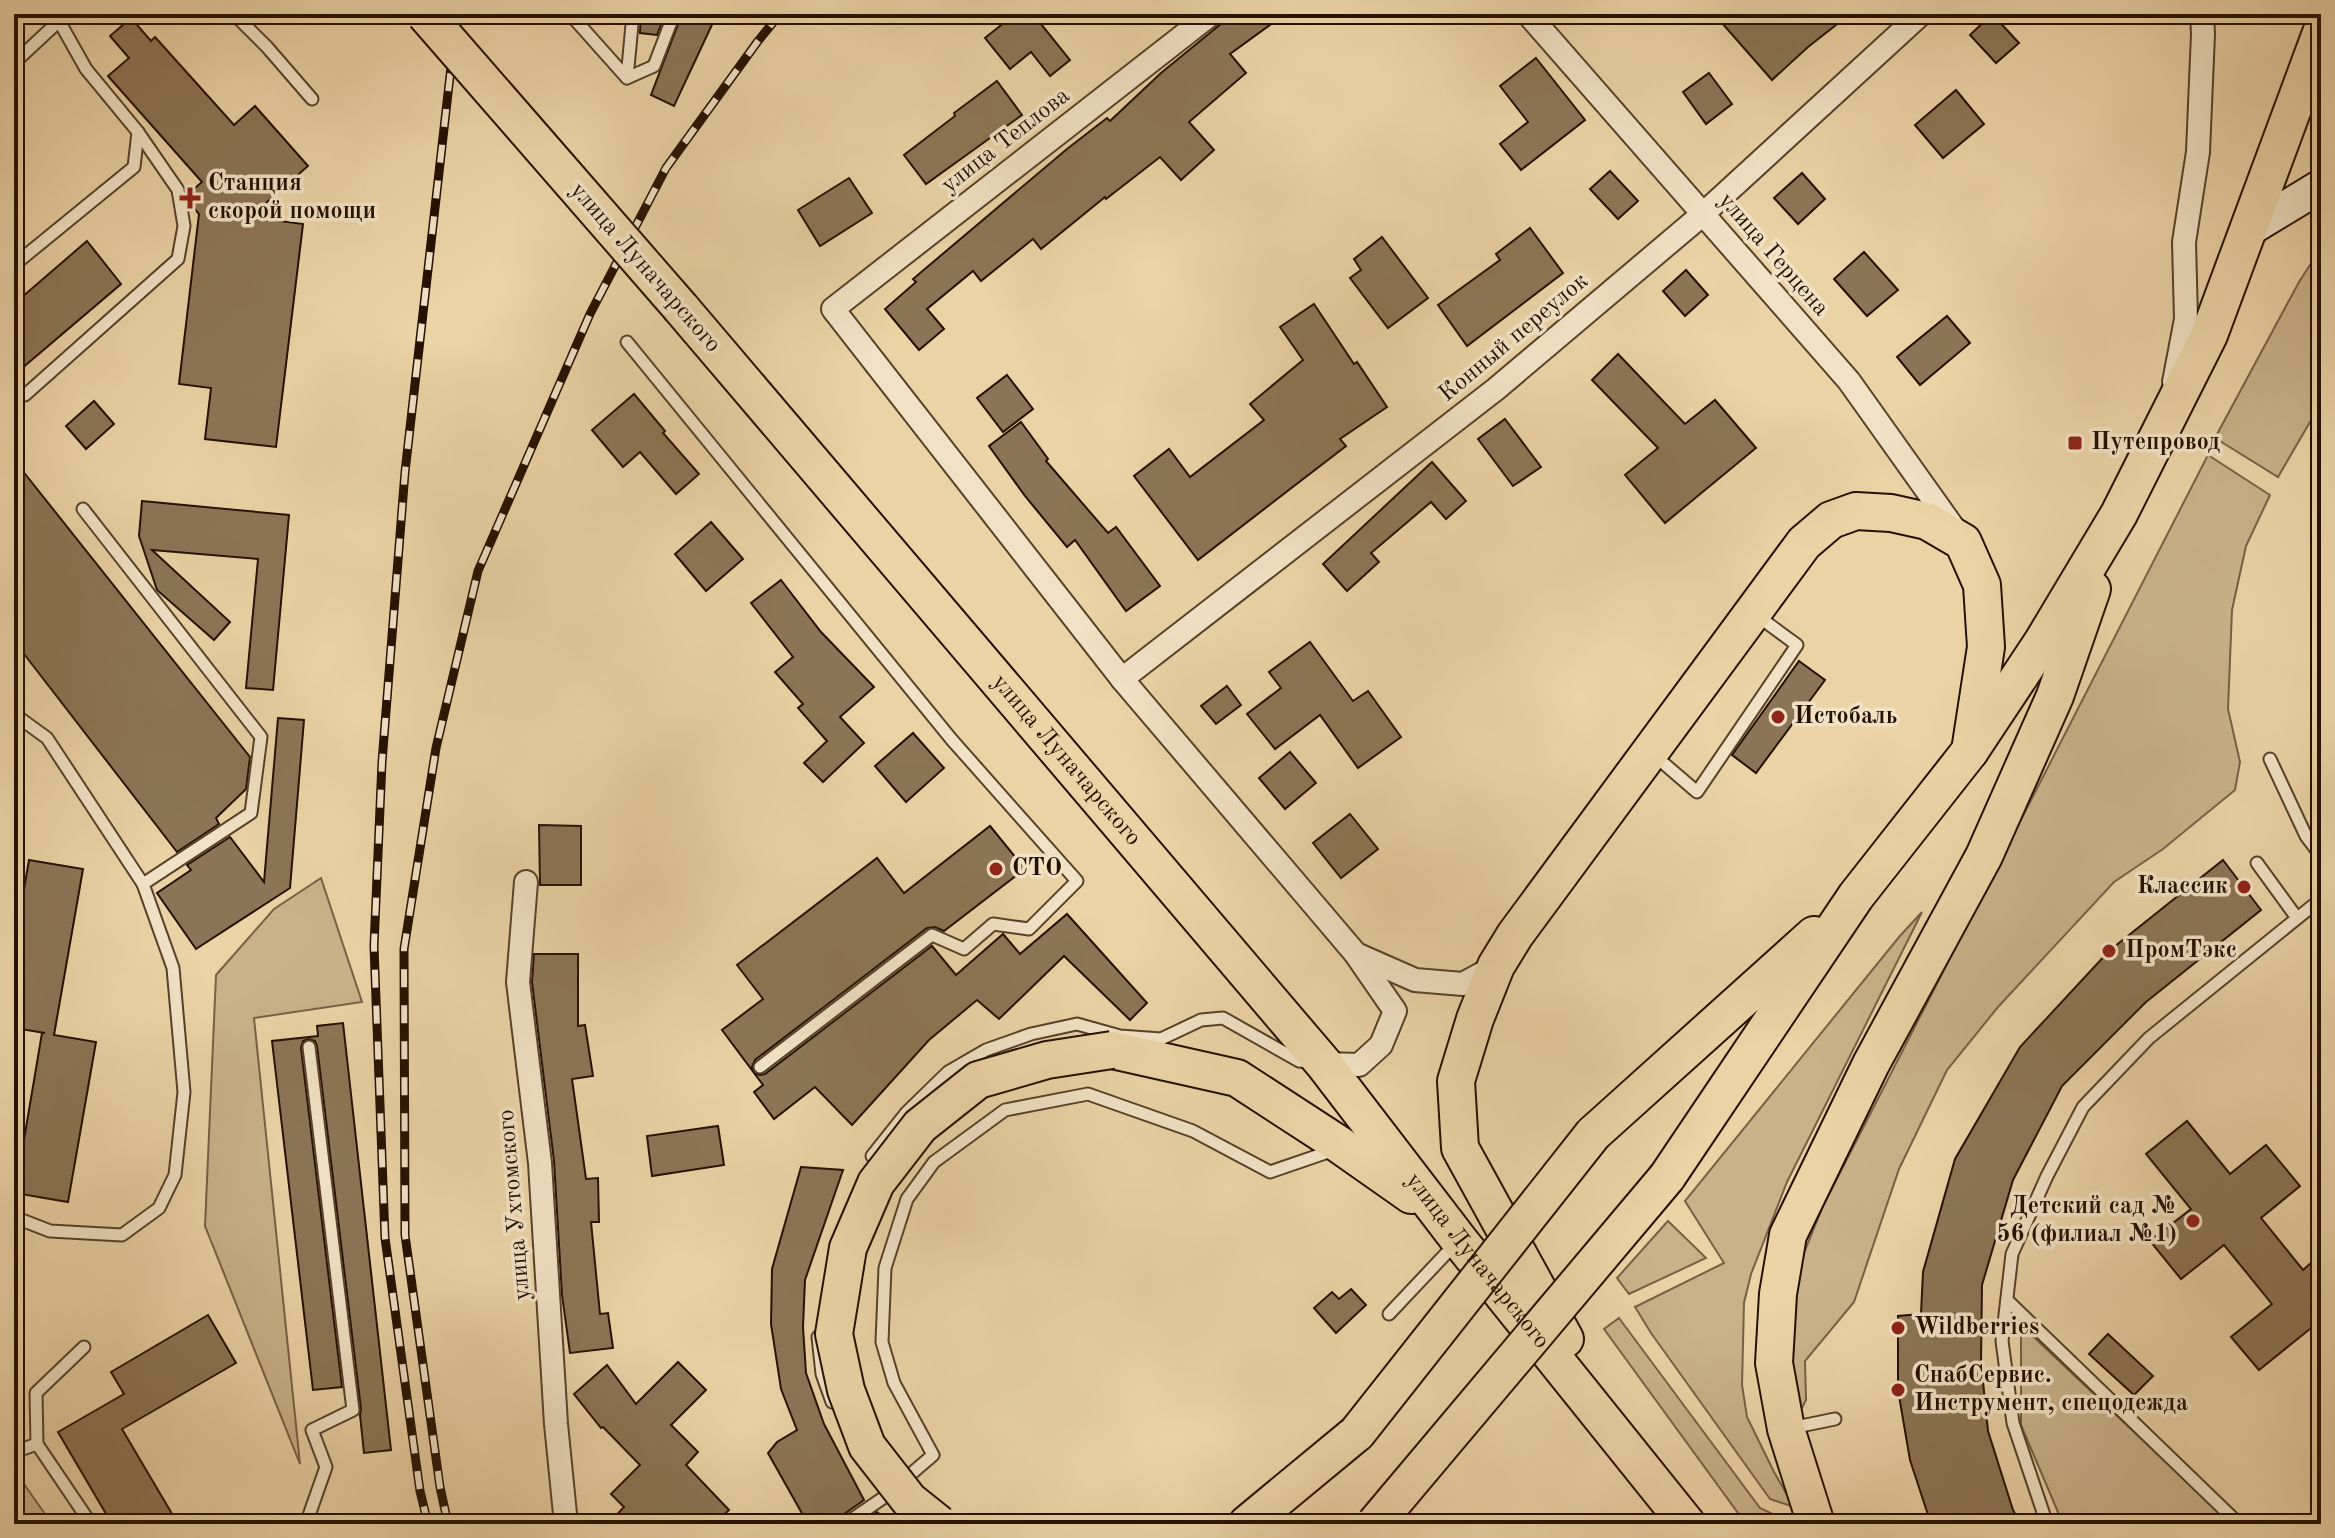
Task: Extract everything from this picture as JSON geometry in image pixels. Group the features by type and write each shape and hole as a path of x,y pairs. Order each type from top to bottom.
{"main road":[{"name":"улица Луначарского","path":"425,14 681,308 1324,1064 1449,1227 1687,1524"},
{"path":"1375,1524 1667,1177 1856,896 1970,751 2043,641 2119,514 2209,335 2321,33"},
{"path":"2250,229 2321,186"},
{"path":"1624,1445 1460,1148 1456,1081 1475,1019 1496,966 1515,935 1804,543 1831,520 1856,511 1891,513 1927,521 1963,542 1982,585 1986,647 1970,751"},
{"path":"1816,1524 1786,1429 1774,1363 1778,1294 1788,1235 1871,1064 1984,856 2055,696 2119,514"},
{"path":"1279,1524 1357,1433 1593,1134 1856,896"},
{"path":"939,1524 909,1500 867,1446 846,1390 834,1334 848,1248 876,1183 920,1126 978,1080 1047,1060 1112,1050 1237,1078 1343,1147 1449,1227"},
{"path":"1247,1524 1357,1433"}],"street":[{"name":"улица Теплова","path":"1122,679 833,309 1211,14"},
{"name":"улица Герцена","path":"1528,14 1849,381 1963,542"},
{"name":"Конный переулок","path":"1122,679 1496,389 1703,214 1921,14"},
{"path":"2167,418 2186,319 2184,242 2198,152 2202,14"},
{"path":"1122,679 1355,953 1395,1011 1381,1045 1359,1065 1324,1064"},
{"name":"улица Ухтомского","path":"526,882 518,982 540,1163 556,1424 566,1524"},
{"path":"1355,953 1415,980 1463,984 1496,966"},
{"path":"1392,1524 1543,1344"}],"lane":[{"path":"234,14 312,99"},
{"path":"570,14 627,78"},
{"path":"627,78 633,14"},
{"path":"627,78 654,66 674,14"},
{"path":"14,63 62,17 86,69 138,132 178,190 184,226 178,259 25,395"},
{"path":"14,265 134,167 138,132"},
{"path":"627,342 952,740 1077,881 1029,929 993,924 964,949 932,935 760,1067"},
{"path":"83,509 261,737 251,813 143,884"},
{"path":"1650,752 1697,792 1797,645 1753,612"},
{"path":"14,714 47,738 143,884 173,968 184,1092 175,1175 159,1208 122,1235 50,1231 14,1217"},
{"path":"2270,759 2306,836 2321,856"},
{"path":"2257,863 2297,918"},
{"path":"2047,1524 2013,1423 2002,1341 2012,1254 2047,1176 2083,1107 2149,1038 2321,899"},
{"path":"872,1156 907,1112 948,1072 986,1050 1031,1034 1077,1024 1120,1036 1161,1039 1201,1020 1223,1018 1299,1061 1324,1064"},
{"path":"306,1524 326,1467 312,1430 353,1410 309,1047"},
{"path":"845,1524 883,1498 933,1455 894,1383 882,1342 885,1268 907,1199 934,1162 1005,1110 1088,1094 1193,1131 1270,1172 1343,1147"},
{"path":"1389,1314 1449,1227"},
{"path":"2007,1300 2239,1524"},
{"path":"818,1335 822,1374 835,1410"},
{"path":"84,1347 36,1393 37,1444 91,1524"},
{"path":"1786,1429 1835,1419"},
{"path":"14,1452 37,1444"},
{"path":"875,1485 893,1506"}],"shaded area":[{"path":"2321,248 2321,403 2278,477 2215,438 2299,282"},
{"path":"2208,455 2270,495 2246,546 2232,610 2228,709 2240,762 2235,790 2163,849 2114,882 1998,1007 1947,1070 1899,1169 1854,1302 1805,1361 1806,1400 1802,1408 1795,1410 1786,1376 1801,1260 1823,1206"},
{"path":"321,878 362,1002 254,1018 300,1464 205,1226 216,975 274,909"},
{"path":"1922,912 1787,1182 1751,1274 1744,1303 1742,1385 1747,1417 1794,1507 1770,1499 1635,1307 1724,1263 1685,1201"},
{"path":"1668,1221 1706,1258 1629,1294 1617,1278"},
{"path":"1619,1318 1760,1508 1793,1524 1746,1524 1604,1329"},
{"path":"2021,1325 2228,1521 2222,1524 2063,1524 2021,1425"},
{"path":"17,1474 52,1524 14,1524 14,1475"}],"building":[{"path":"641,14 665,14 657,35 640,33"},
{"path":"682,14 717,14 674,106 651,95"},
{"path":"1015,14 1033,14 1070,60 1050,76 1031,52 1010,69 985,38"},
{"path":"1233,14 1285,14 1230,54 1246,73 1189,122 1214,150 1181,180 1160,157 1041,249 1033,239 981,281 973,271 927,309 944,329 919,350 885,309 916,282 913,279 1067,149 1107,118 1110,121 1161,73"},
{"path":"1714,14 1850,14 1772,80"},
{"path":"1992,14 2019,43 1996,63 1970,35"},
{"path":"131,18 151,41 155,37 234,125 255,106 308,166 250,217 303,224 276,447 205,439 211,388 179,384 199,214 187,195 202,182 108,76 129,58 110,36"},
{"path":"1536,58 1585,120 1521,170 1500,144 1528,122 1500,86"},
{"path":"1709,73 1732,104 1706,124 1683,92"},
{"path":"997,81 1022,115 926,184 904,155"},
{"path":"1956,90 1984,124 1943,158 1915,125"},
{"path":"1610,171 1638,201 1618,219 1590,189"},
{"path":"1802,173 1825,199 1798,224 1774,198"},
{"path":"849,178 872,213 820,246 798,210"},
{"path":"1530,228 1563,273 1467,346 1438,305 1500,260 1496,254"},
{"path":"1382,237 1428,298 1388,328 1350,278 1361,270 1354,259"},
{"path":"87,241 121,284 14,375 14,304"},
{"path":"1864,252 1898,290 1867,316 1834,279"},
{"path":"1686,270 1708,295 1685,316 1663,291"},
{"path":"1314,304 1387,407 1340,439 1346,446 1198,560 1134,476 1169,449 1190,477 1264,420 1250,404 1303,360 1280,327"},
{"path":"1947,316 1970,343 1920,385 1897,357"},
{"path":"1618,354 1685,424 1715,400 1756,448 1665,523 1625,475 1658,448 1592,380"},
{"path":"1007,375 1033,409 1003,432 977,398"},
{"path":"634,394 699,474 676,494 640,452 623,467 592,430"},
{"path":"94,401 114,424 86,449 66,426"},
{"path":"1505,419 1541,467 1513,486 1478,439"},
{"path":"1021,422 1048,459 1046,461 1108,533 1116,527 1160,586 1126,611 1075,540 1067,547 989,446"},
{"path":"14,460 250,757 246,789 216,818 219,824 177,852 14,641"},
{"path":"1432,462 1466,501 1446,519 1431,502 1371,553 1379,562 1347,591 1323,564"},
{"path":"142,501 289,515 273,690 246,688 258,559 152,550 230,622 214,640 157,590 139,536"},
{"path":"711,522 743,559 706,591 675,554"},
{"path":"781,580 821,632 874,687 840,717 864,743 823,782 804,763 827,741 798,708 803,704 775,672 793,657 751,603"},
{"path":"1310,642 1353,701 1368,691 1401,737 1358,768 1320,715 1275,749 1247,714 1281,688 1269,672"},
{"name":"Истобаль","path":"1799,661 1825,680 1756,773 1732,755"},
{"path":"1227,686 1241,705 1216,724 1201,706"},
{"path":"278,718 304,720 290,888 196,949 157,893 191,870 187,865 230,837 264,882"},
{"path":"913,733 944,768 906,802 875,766"},
{"path":"1290,752 1316,783 1285,809 1259,778"},
{"path":"1350,814 1378,849 1341,878 1313,843"},
{"path":"539,825 581,826 581,885 540,885"},
{"path":"990,826 1025,869 944,931 927,928 755,1060 752,1067 754,1073 722,1030 763,999 737,965 877,858 904,893"},
{"path":"29,860 83,869 54,1035 96,1042 68,1202 15,1193 42,1033 45,1033 14,1028 14,947"},
{"path":"2223,860 2261,910 2146,1002 2062,1086 2013,1180 1982,1285 1981,1362 1988,1431 2013,1510 2021,1524 1931,1524 1910,1460 1898,1390 1898,1316 1921,1314 1923,1272 1955,1159 2020,1047 2109,951"},
{"path":"1067,914 1147,1003 1130,1020 1064,956 999,1019 977,1000 929,1040 852,1125 815,1087 774,1119 754,1092 763,1085 754,1073 765,1074 932,946 956,975 1003,934 1020,954"},
{"path":"534,954 578,954 578,1026 585,1025 593,1076 572,1079 586,1179 598,1178 599,1222 591,1222 600,1314 608,1313 613,1348 570,1353 562,1295 554,1161 532,982"},
{"path":"343,1023 391,1450 364,1453 317,1046 315,1041 309,1039 303,1041 301,1048 342,1387 313,1390 272,1041 318,1036 317,1026"},
{"path":"2187,1121 2230,1174 2266,1145 2300,1186 2261,1218 2303,1270 2321,1254 2321,1320 2259,1370 2231,1337 2272,1304 2224,1245 2181,1279 2150,1241 2191,1209 2146,1154"},
{"path":"718,1126 724,1165 652,1176 647,1136"},
{"path":"801,1167 843,1170 805,1280 803,1327 806,1373 824,1424 864,1500 840,1517 837,1524 808,1524 768,1453 777,1442 797,1430 781,1389 771,1324 772,1269"},
{"path":"1351,1289 1366,1305 1336,1333 1314,1308 1332,1292 1339,1299"},
{"path":"208,1315 236,1363 122,1429 178,1524 112,1524 58,1432 124,1394 111,1372"},
{"path":"2108,1334 2153,1376 2134,1395 2089,1354"},
{"path":"678,1362 706,1390 671,1425 698,1452 686,1465 729,1510 714,1524 608,1524 624,1507 611,1494 640,1465 601,1428 574,1394 607,1365 636,1404"},
{"path":"877,1512 892,1524 860,1524"}],"railway":[{"path":"428,1524 420,1491 385,1238 374,946 382,762 405,472 457,14"},
{"path":"448,1524 440,1487 405,1235 404,949 436,748 478,571 590,314 666,168 780,14"}],"place":[{"name":"Станция скорой помощи","path":"190,198"},
{"name":"Путепровод","path":"2075,443"},
{"name":"Истобаль","path":"1778,717"},
{"name":"СТО","path":"996,869"},
{"name":"Классик","path":"2244,887"},
{"name":"ПромТэкс","path":"2109,951"},
{"name":"Детский сад № 56 (филиал №1)","path":"2193,1221"},
{"name":"Wildberries","path":"1898,1328"},
{"name":"СнабСервис. Инструмент, спецодежда","path":"1898,1390"}]}
